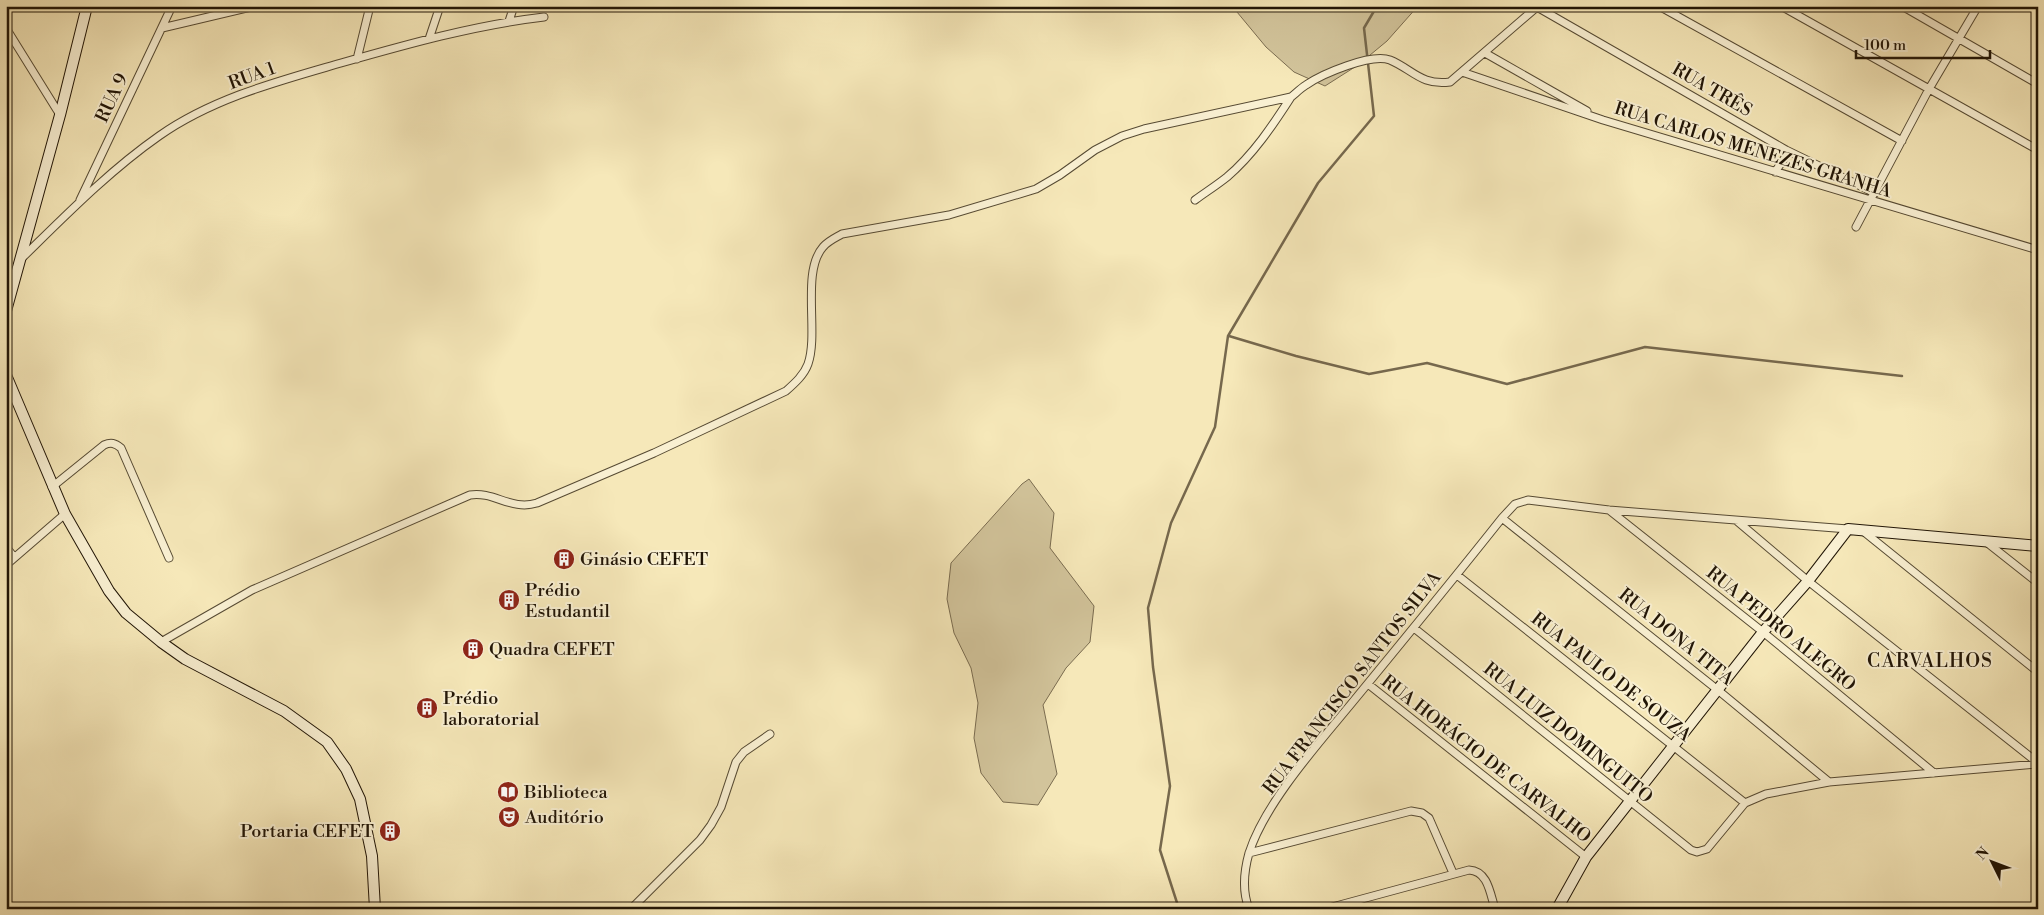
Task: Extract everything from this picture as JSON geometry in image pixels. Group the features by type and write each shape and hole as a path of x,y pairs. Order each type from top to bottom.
{"street":[{"path":"6,311 60,116 87,6"},
{"name":"RUA 9","path":"79,203 172,6"},
{"path":"162,28 255,6"},
{"path":"357,58 370,6"},
{"path":"429,39 440,6"},
{"path":"509,21 514,6"},
{"path":"1659,6 1902,141"},
{"path":"1781,6 2038,150"},
{"path":"1902,6 2038,84"},
{"path":"1856,227 1929,89 1978,6"},
{"path":"2030,6 2038,11"},
{"path":"1195,200 1228,176 1274,124 1291,97 1307,84 1345,66 1375,58 1389,60 1417,77 1444,83 1450,82 1538,7"},
{"name":"RUA TRÊS","path":"1538,7 1786,150 1875,193"},
{"name":"RUA 1","path":"19,261 79,203 160,135 195,114 263,86 357,58 509,21 544,17"},
{"path":"6,28 60,116"},
{"path":"1485,53 1603,120"},
{"name":"RUA CARLOS MENEZES GRANHA","path":"1462,72 1603,120 2038,250"},
{"path":"161,642 252,590 470,494 484,495 517,505 527,506 537,503 654,453 786,391 799,379 808,364 812,343 812,282 818,254 830,240 842,234 948,215 1036,190 1095,150 1122,136 1144,129 1291,97"},
{"path":"1775,172 1784,161 1786,150"},
{"path":"6,375 65,514 108,591 126,613 185,659 284,711 327,742 346,769 360,799 372,856 374,907"},
{"path":"52,487 104,445 110,442 116,444 121,448 169,558"},
{"name":"RUA FRANCISCO SANTOS SILVA","path":"1249,909 1244,879 1250,853 1260,830 1277,800 1308,756 1502,518 1516,504 1528,500 1609,510"},
{"path":"1609,510 2038,546"},
{"name":"RUA PEDRO ALEGRO","path":"1609,510 1763,632 1934,773"},
{"path":"6,564 65,514"},
{"name":"RUA DONA TITA","path":"1502,518 1719,691 1829,782"},
{"path":"1737,521 1808,581 2038,764"},
{"path":"1557,909 1586,858 1719,691 1763,632 1808,581 1848,529"},
{"path":"1862,530 2038,672"},
{"path":"1985,541 2038,583"},
{"path":"6,547 14,557"},
{"name":"RUA PAULO DE SOUZA","path":"1457,575 1745,803"},
{"name":"RUA LUIZ DOMINGUITO","path":"1414,628 1691,850 1697,852 1707,849 1745,803"},
{"name":"RUA HORÁCIO DE CARVALHO","path":"1368,684 1586,858"},
{"path":"631,909 700,840 721,807 736,762 744,752 770,734"},
{"path":"1745,803 1766,794 1829,782 2038,764"},
{"path":"1250,853 1412,811 1422,813 1429,818 1453,873"},
{"path":"1325,909 1453,873 1476,870 1482,874 1486,881 1494,909"},
{"path":"6,904 12,909"}],"shaded area":[{"path":"1232,6 1418,6 1387,41 1358,65 1325,86 1294,72 1266,47"},
{"path":"1029,479 1054,513 1050,548 1094,606 1090,642 1066,668 1043,705 1057,774 1038,805 1003,802 981,773 974,738 978,703 971,668 954,633 947,599 951,563 1022,484"}],"waterway":[{"path":"1179,909 1160,850 1170,786 1153,667 1148,608 1171,523 1215,427 1228,336 1318,183 1374,116 1364,28 1377,6"},
{"path":"1229,336 1296,356 1369,374 1427,363 1507,384 1645,347 1902,376"}],"place":[{"name":"Ginásio CEFET","path":"564,559"},
{"name":"Prédio Estudantil","path":"509,600"},
{"name":"Quadra CEFET","path":"473,649"},
{"name":"Prédio laboratorial","path":"427,708"},
{"name":"Biblioteca","path":"508,792"},
{"name":"Auditório","path":"509,817"},
{"name":"Portaria CEFET","path":"390,831"}],"district":[{"name":"CARVALHOS","path":"1930,661"}]}
